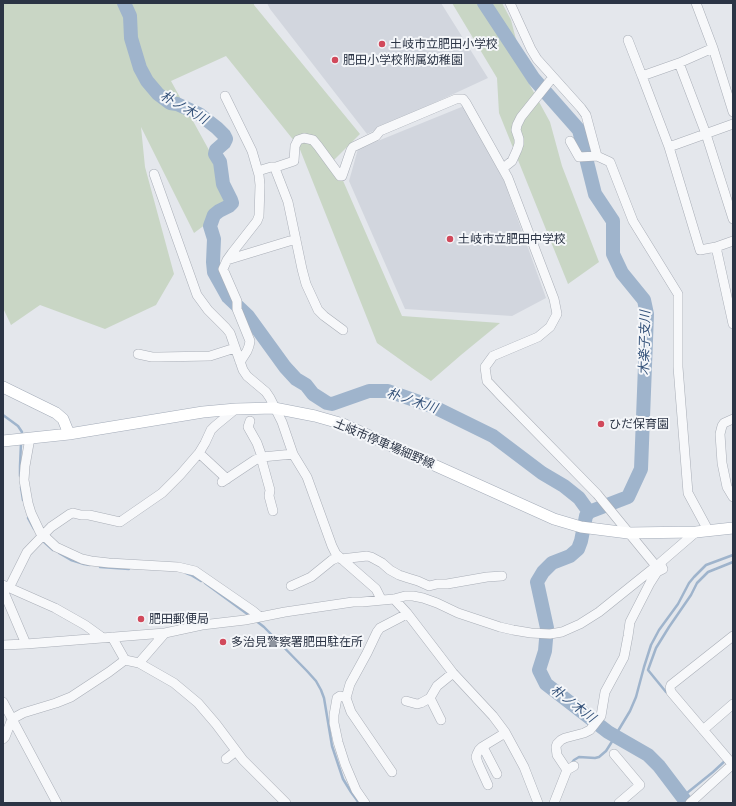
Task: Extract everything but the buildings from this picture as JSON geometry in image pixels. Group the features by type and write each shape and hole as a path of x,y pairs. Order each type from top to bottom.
{"main road":[{"path":"3,386 56,413 63,419 70,434"},
{"name":"土岐市停車場細野線","path":"3,441 70,434 203,412 234,409 274,408 315,416 343,424 554,519 581,527 628,533 696,532 733,528"}],"street":[{"path":"510,3 537,59 586,115 597,156"},
{"path":"696,3 733,112"},
{"path":"628,40 669,147 700,250 733,241"},
{"path":"642,76 678,63 712,48"},
{"path":"678,63 706,134 733,219"},
{"path":"503,168 512,160 517,150 519,139 516,130 521,117 553,77"},
{"path":"225,96 252,151 258,171 260,186 259,216 257,221 227,260 223,269 237,301 237,309 250,341 247,351 240,362"},
{"path":"258,171 294,161 295,146 298,140 304,138 313,140 340,176 342,176 353,147 376,136 380,131 456,99 463,99 508,178 554,299 557,314 550,328 538,337 493,356 485,367 487,381 597,494 628,533 663,569 657,572 650,582 630,622 624,657 605,692 601,716 590,730 565,738 561,740 556,747 557,755 570,768 554,803"},
{"path":"669,147 733,124"},
{"path":"570,141 579,156 597,156 610,162 633,221 678,294 678,368 688,493 708,530"},
{"path":"276,167 276,171 288,202 306,284 318,310 343,330"},
{"path":"154,174 197,295 208,310 230,333 243,370 247,376 266,392 270,398 282,422 293,454 307,476 336,554 376,589 381,599"},
{"path":"227,260 296,239"},
{"path":"716,246 733,324"},
{"path":"138,354 158,358 210,356 235,348"},
{"path":"5,587 27,552 51,527 70,514 89,515 120,522 162,493 199,453 211,430 234,409"},
{"path":"733,419 724,423 720,434 723,469 727,487 733,497"},
{"path":"250,421 248,427 257,443 262,457 270,490 269,496 273,511"},
{"path":"29,438 24,480 31,513 41,538 82,559 109,563 178,567 195,571 253,611 259,617"},
{"path":"199,453 225,480 262,457 293,454"},
{"path":"3,645 165,633 202,625 245,620 285,612 353,602 394,599 405,596 423,598 458,613 500,627 531,633 550,634 562,632 580,624 599,612 696,532"},
{"path":"291,586 311,577 332,560 367,556 382,563 399,575 418,580 429,586 502,576"},
{"path":"5,587 55,608 85,625 107,638 125,660 139,663 174,683 198,703 243,760 286,803"},
{"path":"5,587 26,644"},
{"path":"394,599 407,613 453,673 493,716 505,733 524,768 538,803"},
{"path":"392,772 351,712 346,698 350,684 377,632 380,628 401,618 407,613"},
{"path":"139,663 165,633"},
{"path":"690,803 733,764 671,692 670,688 671,685 733,636"},
{"path":"3,739 12,719 23,713 56,704 71,697 125,660"},
{"path":"406,701 417,704 430,698 437,686 453,673"},
{"path":"346,698 340,696 338,698 334,715 334,723 345,764 356,790 365,803"},
{"path":"430,698 441,720"},
{"path":"3,702 57,803"},
{"path":"703,730 733,704"},
{"path":"488,785 476,757 479,750 483,746 505,733"},
{"path":"483,746 497,774"},
{"path":"226,759 236,751"},
{"path":"614,754 640,785 619,803"}],"shaded area":[{"name":"土岐市立肥田小学校","path":"267,3 441,3 488,78 367,134 270,9"},
{"name":"土岐市立肥田中学校","path":"464,106 504,181 546,298 512,316 405,309 349,181 358,149"}],"green space":[{"path":"3,3 254,3 254,5 360,134 334,160 402,316 500,323 431,381 377,343 299,147 226,56 171,81 237,201 194,233 141,127 145,167 174,274 156,305 105,329 40,305 11,325 3,308"},
{"path":"452,3 502,3 511,20 526,78 550,122 562,166 599,262 568,284 499,113 497,78"}],"waterway":[{"name":"朴ノ木川","path":"124,3 130,16 131,38 140,68 147,81 158,94 170,103 177,104 199,114 217,128 226,139 224,143 216,150 215,154 220,162 223,184 232,203 214,215 210,226 214,239 214,272 228,297 248,316 285,367 296,379 306,385 313,394 327,403 332,404 369,391 388,391 434,407 493,436 542,473 564,486 579,498 589,512 586,516 578,549 570,556 552,563 543,572 537,582 547,628 545,651 539,670 546,684 608,732 648,755 659,766 687,803"},
{"name":"木楽子支川","path":"484,3 534,79 579,130 595,194 613,221 613,254 622,273 644,300 647,314 641,469 628,497 589,512"},
{"path":"3,415 18,426 22,432 21,436"},
{"path":"20,476 21,443"},
{"path":"21,487 23,500"},
{"path":"28,518 34,529"},
{"path":"43,541 53,550"},
{"path":"59,553 71,560 90,565"},
{"path":"618,731 630,711 636,697 651,645 659,630 678,604 689,583 706,565 733,555"},
{"path":"666,692 648,670 656,648 691,595 697,583 708,572 733,562"},
{"path":"100,567 129,569"},
{"path":"186,573 201,581"},
{"path":"205,583 250,616"},
{"path":"255,620 264,627 316,681 324,698 332,746 343,779 359,803"},
{"path":"572,763 579,757 599,757 606,751 613,740"},
{"path":"682,797 726,760"}],"place":[{"name":"土岐市立肥田小学校","path":"382,44"},
{"name":"肥田小学校附属幼稚園","path":"335,60"},
{"name":"土岐市立肥田中学校","path":"450,239"},
{"name":"ひだ保育園","path":"601,424"},
{"name":"肥田郵便局","path":"141,619"},
{"name":"多治見警察署肥田駐在所","path":"223,642"}]}
